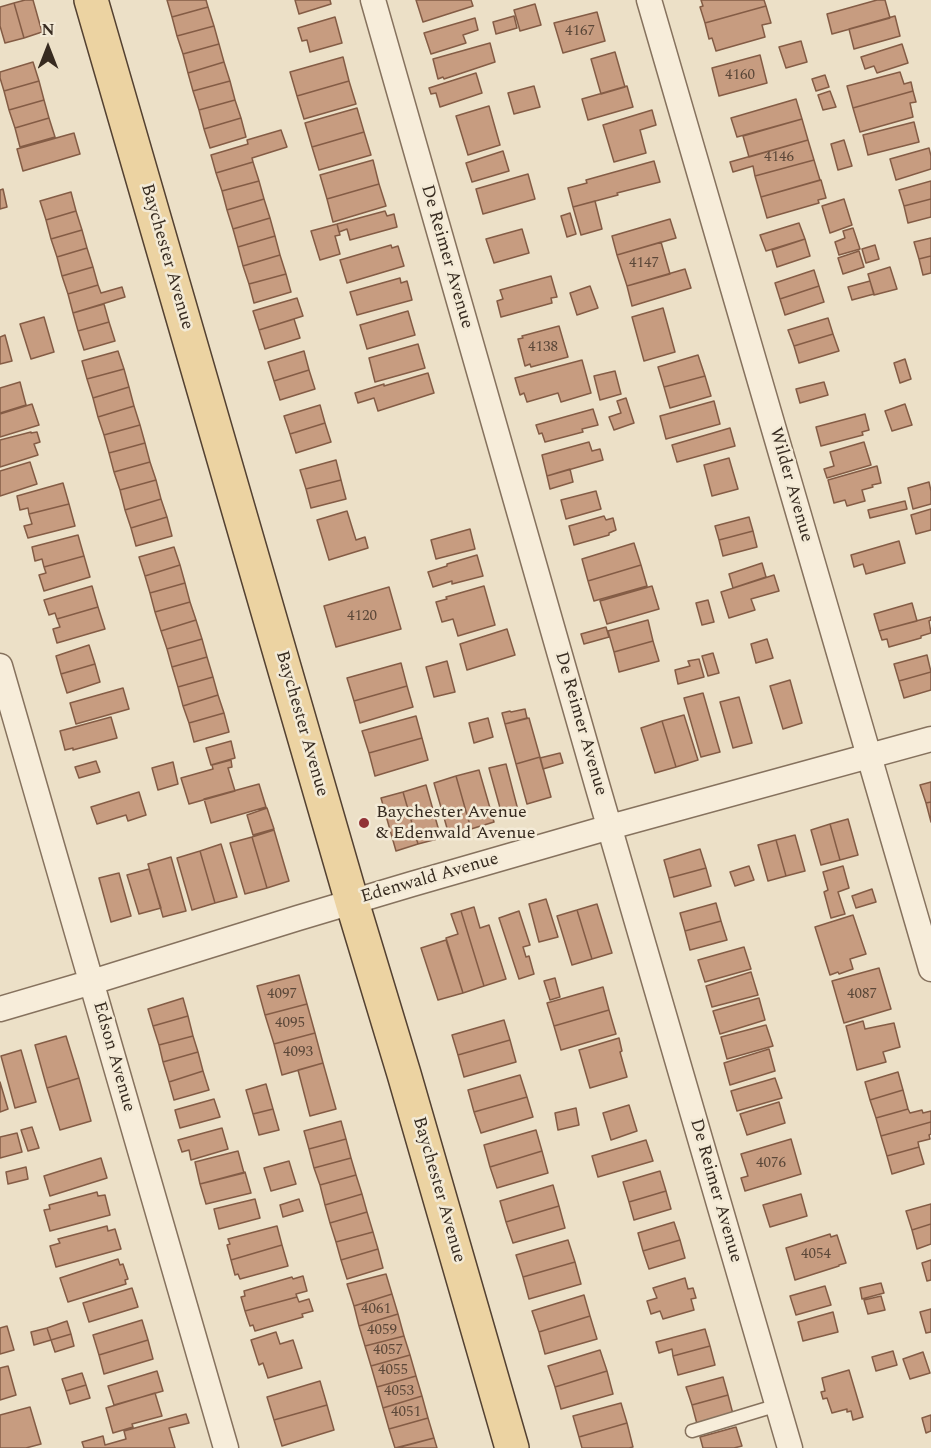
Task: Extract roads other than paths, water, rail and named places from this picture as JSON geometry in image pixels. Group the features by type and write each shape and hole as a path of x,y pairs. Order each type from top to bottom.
{"main road":[{"name":"Baychester Avenue","path":"91,0 512,1448"}],"street":[{"name":"De Reimer Avenue","path":"373,0 790,1448"},
{"name":"Wilder Avenue","path":"649,0 931,969"},
{"name":"Edson Avenue","path":"0,666 226,1448"},
{"name":"Edenwald Avenue","path":"0,1009 352,902 610,827 931,739"}],"lane":[{"path":"692,1431 777,1405"}],"place":[{"name":"Baychester Avenue & Edenwald Avenue","path":"364,823"}]}
